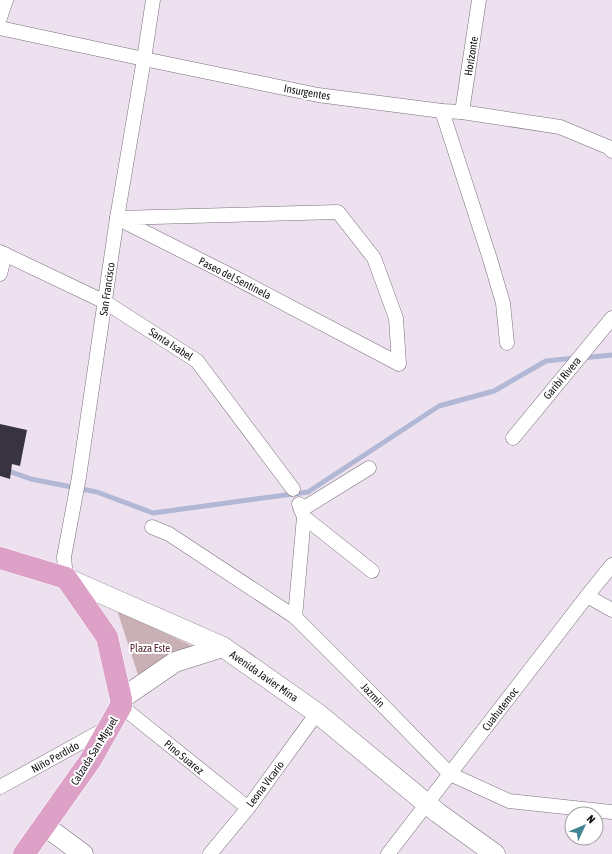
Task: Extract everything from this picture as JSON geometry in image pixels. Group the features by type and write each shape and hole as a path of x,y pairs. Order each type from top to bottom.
{"main road":[{"name":"Avenida Javier Mina","path":"0,558 66,578"},
{"path":"66,578 107,637 121,703"},
{"name":"Calzada San Miguel","path":"24,854 90,761 111,726 121,703"}],"street":[{"path":"0,18 6,0"},
{"name":"San Francisco","path":"66,578 64,557 79,477 117,218 153,0"},
{"name":"Horizonte","path":"462,112 479,0"},
{"name":"Insurgentes","path":"0,28 318,95 442,111 462,112 560,126 608,147 612,151"},
{"path":"442,111 503,303 507,342"},
{"name":"Paseo del Sentinela","path":"338,212 374,258 396,318 399,364 230,275 117,218 338,212"},
{"name":"Santa Isabel","path":"0,274 2,253 105,302 197,361 293,488"},
{"name":"Garibi Rivera","path":"512,438 612,318"},
{"path":"302,510 369,468"},
{"path":"302,510 372,571"},
{"path":"295,617 302,510"},
{"name":"Jazmín","path":"152,526 169,534 295,617 363,684 450,774 509,801 612,812"},
{"name":"Cuahutemoc","path":"388,854 612,565"},
{"name":"Avenida Javier Mina","path":"66,578 223,647 317,713 438,813 495,854"},
{"path":"587,596 612,610"},
{"path":"121,703 175,662 223,647"},
{"name":"Pino Suarez","path":"121,703 248,808"},
{"name":"Leona Vicario","path":"210,854 248,808 317,713"},
{"name":"Niño Perdido","path":"0,787 111,726"},
{"path":"45,826 84,854"}],"green space":[{"name":"Plaza Este","path":"117,610 192,646 140,681"}],"building":[{"path":"0,424 27,430 20,466 12,464 10,479 0,476"}],"waterway":[{"path":"583,358 612,355"},
{"path":"0,468 31,479 97,492 153,513 308,492 439,406 494,391 546,361 575,358"}]}
